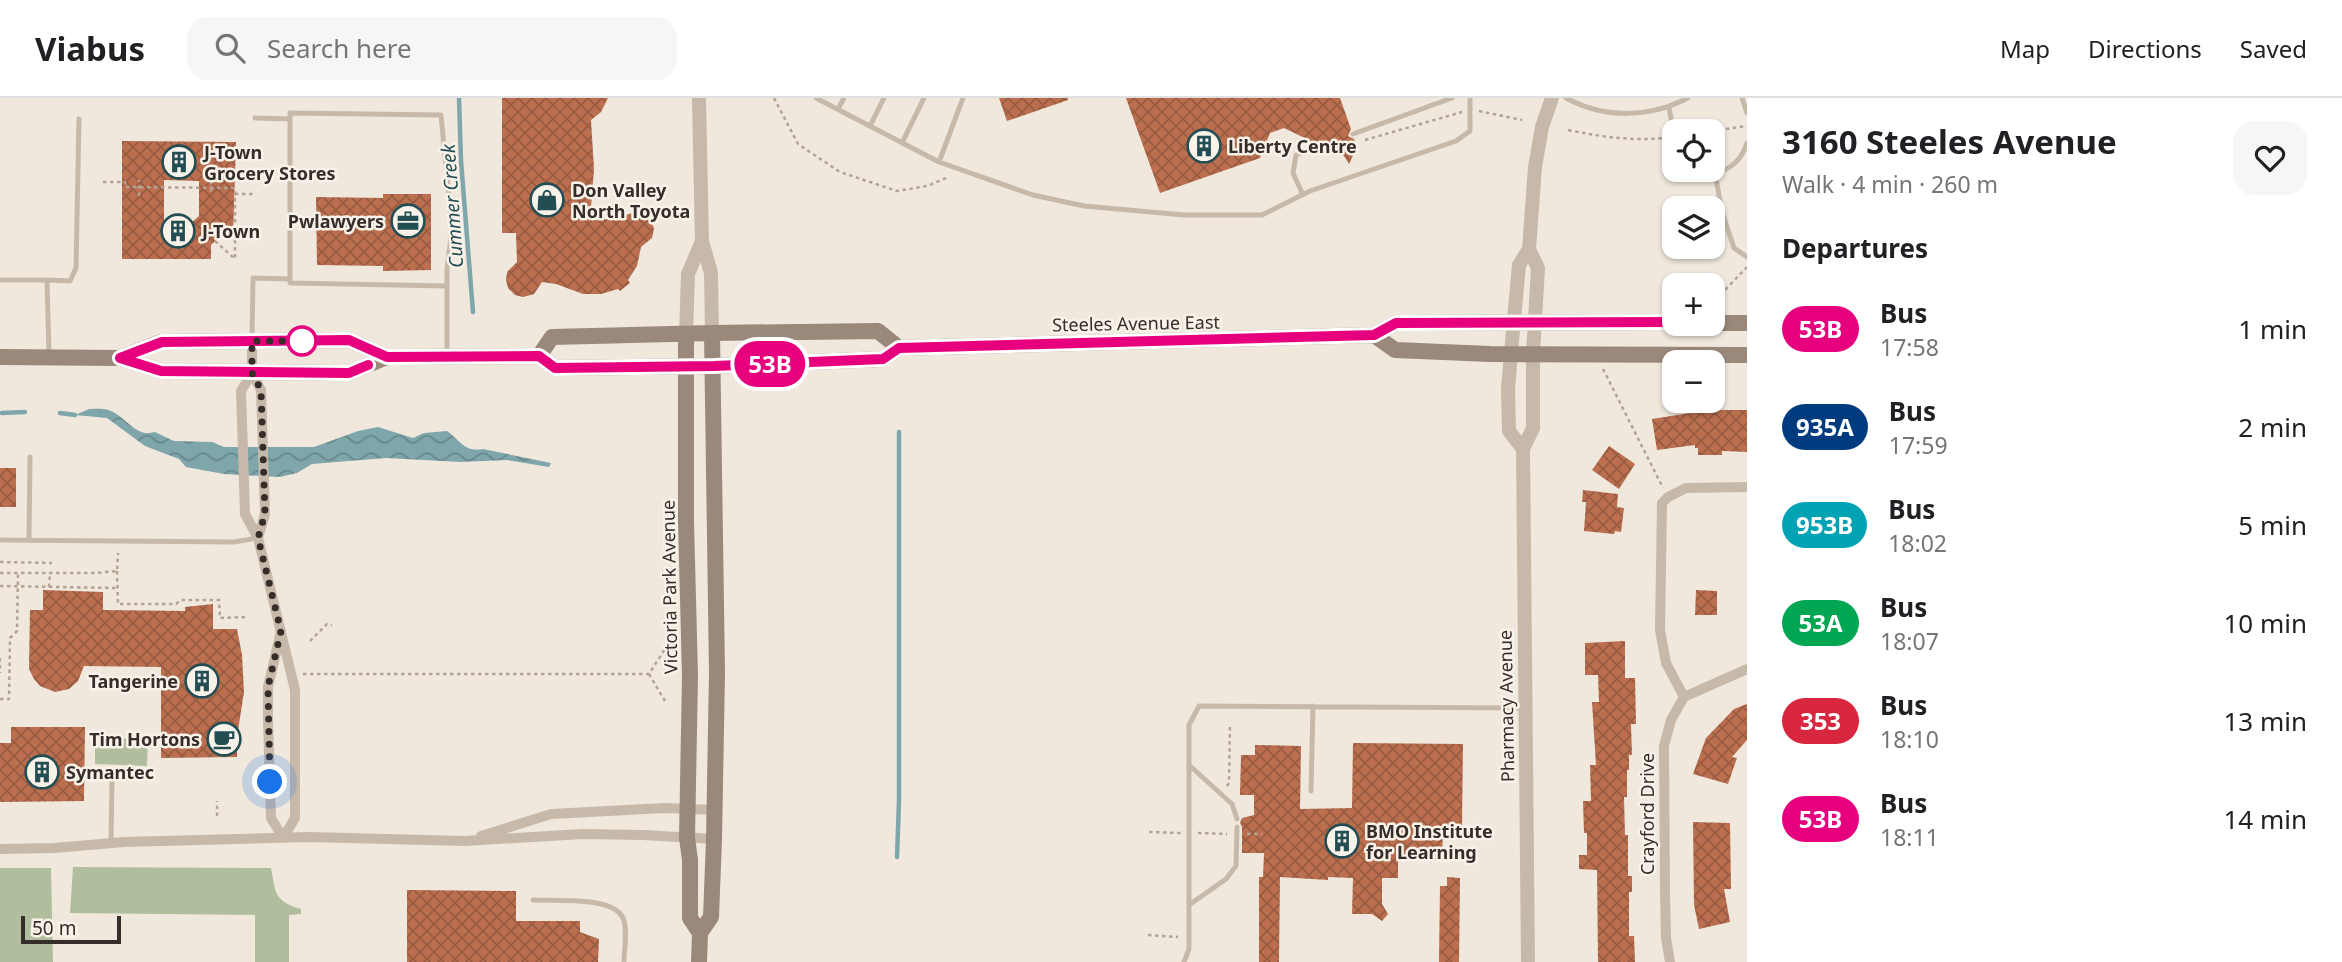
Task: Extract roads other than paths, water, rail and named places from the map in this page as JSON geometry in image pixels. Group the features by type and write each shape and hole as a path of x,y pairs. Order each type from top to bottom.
{"main road":[{"name":"Steeles Avenue East","path":"0,357 120,358 161,371 252,373 349,373 387,357 539,356 555,368 685,367 883,359 899,348 1374,335 1396,323 1662,322"},
{"path":"1725,323 1747,323"},
{"path":"539,356 552,337 712,332 878,331 899,348"},
{"name":"Victoria Park Avenue","path":"699,962 700,933 711,917 714,839 717,673 712,332"},
{"name":"Victoria Park Avenue","path":"686,334 690,676 687,838 690,860 690,918 700,933"},
{"name":"Steeles Avenue East","path":"1374,335 1395,350 1662,355"},
{"name":"Steeles Avenue East","path":"120,358 162,342 349,340 387,357"},
{"name":"Steeles Avenue East","path":"1725,355 1747,355"}],"street":[{"name":"Victoria Park Avenue","path":"699,98 702,241 711,273 712,332"},
{"path":"1529,250 1535,167 1542,127 1552,98"},
{"name":"Victoria Park Avenue","path":"686,334 688,274 702,241"},
{"name":"Pharmacy Avenue","path":"1523,449 1509,430 1508,389 1519,265 1529,250 1538,268 1533,354 1533,428 1523,449 1528,962"},
{"path":"252,341 252,373 261,390 265,514 258,538"},
{"path":"252,373 241,391 245,514 258,538 295,690 295,818 283,838"},
{"path":"1747,487 1686,488 1662,503 1660,630 1666,663 1684,697 1747,669"},
{"path":"281,631 268,687 268,721 271,818 283,838"},
{"name":"Crayford Drive","path":"1670,962 1666,930 1663,754 1671,720 1684,697"},
{"path":"465,841 551,814 665,808 714,810"},
{"path":"0,849 283,838 465,841 583,834 714,839"}],"lane":[{"path":"816,98 939,162 1033,195 1084,206 1184,215 1262,215 1303,195 1456,141 1470,131 1470,98"},
{"path":"838,109 844,98"},
{"path":"870,126 884,98"},
{"path":"902,143 924,98"},
{"path":"939,162 963,98"},
{"path":"1353,134 1452,98"},
{"path":"1566,98 1607,113 1637,113 1669,108 1688,98"},
{"path":"1742,98 1747,113"},
{"path":"1669,108 1671,119"},
{"path":"447,286 290,283 290,113 441,116 452,229 447,286 447,357"},
{"path":"256,118 290,119"},
{"path":"0,280 70,281 76,268 79,119"},
{"path":"1725,170 1744,154 1747,143"},
{"path":"1303,195 1293,173 1296,155 1321,146"},
{"path":"1716,182 1721,212 1734,248 1747,257"},
{"path":"252,341 253,278 290,279"},
{"path":"47,280 49,358"},
{"path":"1725,351 1747,349"},
{"path":"29,540 30,457"},
{"path":"0,540 234,542 258,538"},
{"path":"1184,962 1189,949 1189,725 1199,706 1526,708"},
{"path":"1311,791 1313,706"},
{"path":"1189,765 1232,804 1237,819"},
{"path":"111,779 111,843"},
{"path":"1189,905 1226,878 1236,866 1238,831"},
{"path":"533,900 601,903 617,910 624,923 624,962"}],"water":[{"path":"89,409 111,411 142,432 155,432 174,441 212,442 224,447 314,447 358,431 378,427 413,438 424,433 447,431 472,449 551,463 549,467 507,460 461,462 386,458 312,464 297,473 280,477 224,474 186,467 179,459 145,446 107,418 75,415"}],"waterway":[{"name":"Cummer Creek","path":"459,98 461,161 473,312"},
{"path":"2,413 25,412"},
{"path":"60,413 75,415"},
{"path":"897,857 899,432"}],"place":[{"name":"Liberty Centre","path":"1204,146"},
{"name":"J-Town Grocery Stores","path":"179,162"},
{"name":"Don Valley North Toyota","path":"547,200"},
{"name":"Pwlawyers","path":"408,221"},
{"name":"J-Town","path":"178,231"},
{"name":"Tangerine","path":"202,681"},
{"name":"Tim Hortons","path":"224,739"},
{"name":"Symantec","path":"42,772"},
{"name":"BMO Institute for Learning","path":"1342,841"}]}
